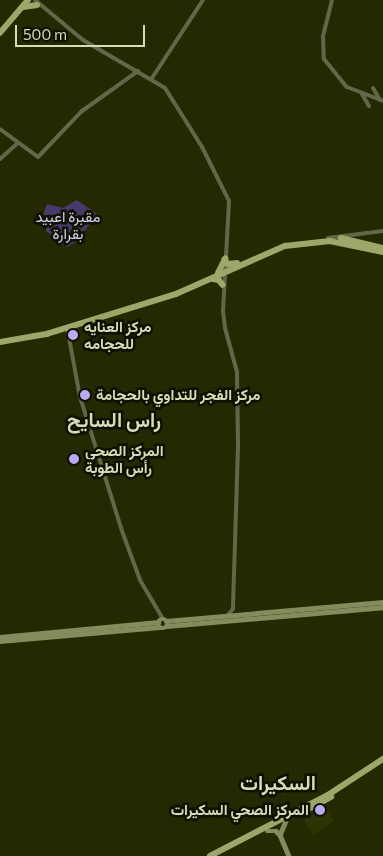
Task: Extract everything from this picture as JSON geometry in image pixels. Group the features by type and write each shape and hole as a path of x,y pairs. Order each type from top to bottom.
{"main road":[{"path":"0,27 21,3 29,0"},
{"path":"21,3 39,3"},
{"path":"0,33 21,3"},
{"path":"0,340 67,327 176,294 211,279 237,263 285,243 328,238 383,248"},
{"path":"67,327 175,291 272,250 306,242 345,242 383,252"},
{"path":"225,259 228,264 237,263"},
{"path":"222,272 225,259"},
{"path":"211,279 219,280 223,285"},
{"path":"162,623 383,602"},
{"path":"0,641 239,614 353,606 383,607"},
{"path":"0,637 31,636"},
{"path":"210,856 328,794 383,759"},
{"path":"218,856 286,821 383,764"},
{"path":"280,835 286,821"},
{"path":"267,831 276,830 290,856"}],"street":[{"path":"29,0 39,3 83,40 152,78 169,93 228,198 225,259"},
{"path":"152,78 203,0"},
{"path":"332,0 323,36 323,56 341,83 361,94 381,100"},
{"path":"0,129 38,157 84,108 138,71"},
{"path":"361,94 373,88 381,100"},
{"path":"361,94 370,106 381,100"},
{"path":"0,159 18,143"},
{"path":"328,238 383,231"},
{"path":"222,272 224,328 237,382 233,609 227,616"},
{"path":"67,327 80,397 122,531 137,574 162,623"},
{"path":"233,609 239,614"}],"shaded area":[{"path":"325,807 334,821 313,835 304,821"}],"green space":[{"name":"مقبرة اعبيد بقرارة","path":"77,200 97,214 76,242 67,247 46,231 44,212 47,204 63,208"}],"place":[{"name":"مركز العنايه للحجامه","path":"73,335"},
{"name":"مركز الفجر للتداوي بالحجامة","path":"85,395"},
{"name":"المركز الصحي رأس الطوبة","path":"74,459"},
{"name":"المركز الصحي السكيرات","path":"320,810"}],"district":[{"name":"راس السايح","path":"114,419"},
{"name":"السكيرات","path":"278,782"}]}
